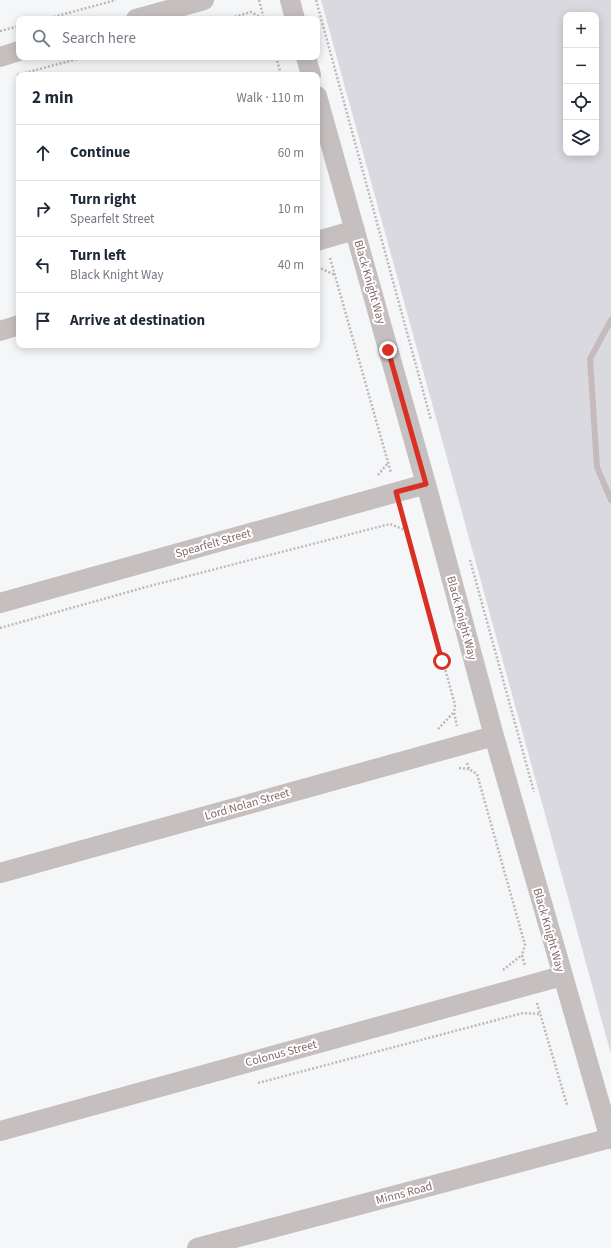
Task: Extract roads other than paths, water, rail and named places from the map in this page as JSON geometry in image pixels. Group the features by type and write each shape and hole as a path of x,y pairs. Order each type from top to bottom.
{"street":[{"path":"147,16 204,0"},
{"path":"290,0 294,16"},
{"path":"0,57 16,52"},
{"path":"307,60 310,72"},
{"name":"Black Knight Way","path":"320,107 426,484 494,736 562,976 610,1138"},
{"path":"320,240 355,230"},
{"path":"0,331 16,327"},
{"name":"Spearfelt Street","path":"0,602 426,484"},
{"name":"Lord Nolan Street","path":"0,873 494,736"},
{"name":"Colonus Street","path":"0,1131 562,976"},
{"name":"Minns Road","path":"197,1248 610,1138"}],"waterway":[{"path":"611,320 590,359 597,467 611,500"}]}
